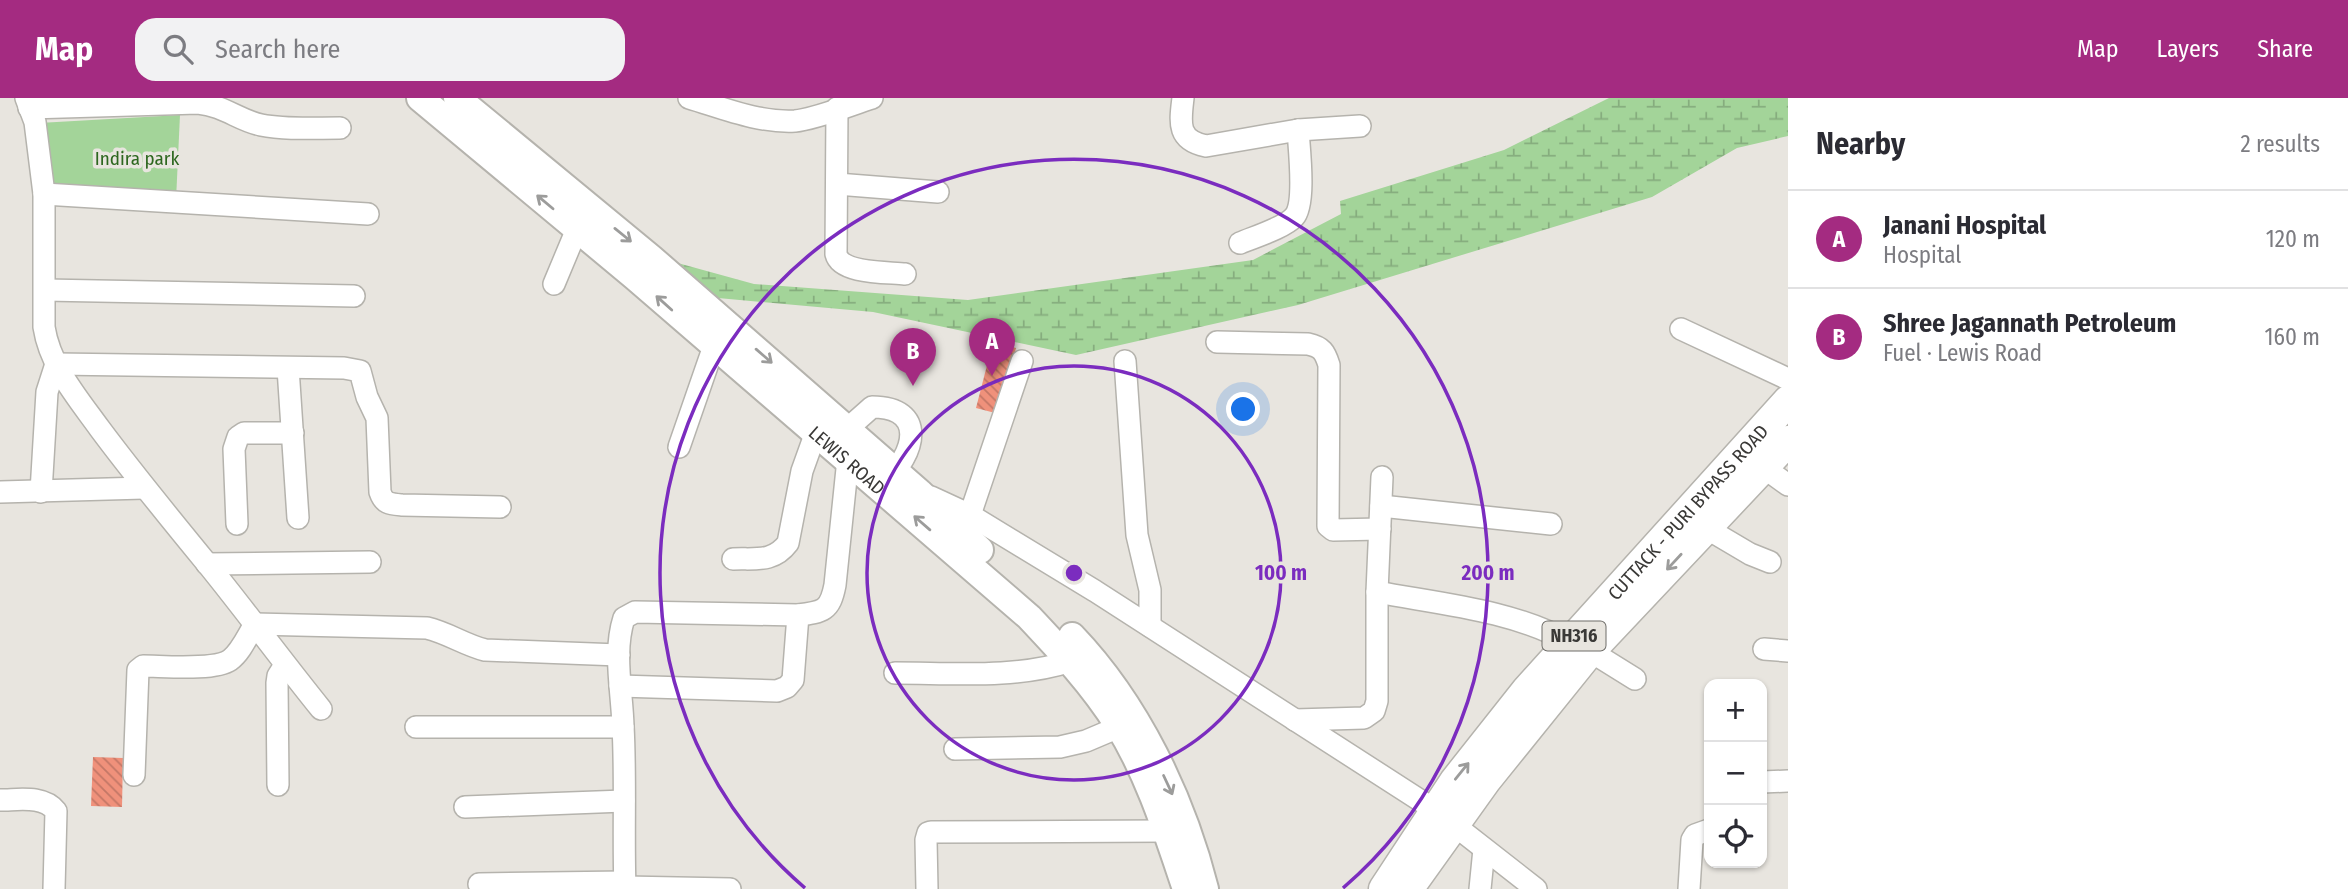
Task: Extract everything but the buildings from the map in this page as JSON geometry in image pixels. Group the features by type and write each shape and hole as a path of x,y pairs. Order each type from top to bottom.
{"highway":[{"name":"CUTTACK - PURI BYPASS ROAD","path":"1580,646 1788,401"},
{"name":"CUTTACK - PURI BYPASS ROAD","path":"1408,889 1446,817 1455,780 1527,690 1580,646 1706,528 1788,441"},
{"name":"CUTTACK - PURI BYPASS ROAD","path":"1384,889 1446,817"}],"main road":[{"name":"LEWIS ROAD","path":"421,98 457,108 643,268 835,441"},
{"name":"LEWIS ROAD","path":"457,108 577,229 643,268"},
{"name":"LEWIS ROAD","path":"702,320 714,346 888,479 1071,661 1119,727 1136,759 1166,831 1186,889"},
{"name":"LEWIS ROAD","path":"888,479 919,492 964,536 1038,600 1101,670 1127,707 1151,749 1175,800 1198,860 1205,889"}],"street":[{"path":"690,98 734,112 771,120 796,121 872,98"},
{"path":"1183,98 1180,119 1184,135 1194,143 1206,146 1298,130 1360,126"},
{"path":"321,709 144,488 55,364 47,347 44,327 44,194 35,122 27,103 198,103 213,105 261,125 340,128"},
{"path":"837,108 838,261 845,266 905,274"},
{"path":"1240,243 1289,221 1298,212 1298,130"},
{"path":"836,184 938,192"},
{"path":"44,194 368,214"},
{"path":"554,284 577,229"},
{"path":"45,290 354,296"},
{"path":"1681,329 1788,379"},
{"path":"1217,342 1308,344 1325,352 1329,365 1328,526 1332,530 1380,529"},
{"path":"679,447 714,346"},
{"path":"970,515 1022,361"},
{"path":"1125,361 1138,535 1150,590 1150,626"},
{"path":"55,364 344,368 360,371 367,397 377,418 382,499 388,504 500,507"},
{"path":"41,492 47,392 55,364"},
{"path":"288,368 298,518"},
{"path":"733,559 769,558 781,552 788,542 802,471 872,407 894,410 906,419 912,428 912,442 888,479"},
{"path":"237,524 234,449 238,437 244,433 293,433"},
{"path":"625,886 623,727 619,654 624,618 635,612 798,615 819,613 827,607 833,597 835,441"},
{"path":"1763,467 1788,485"},
{"path":"1295,720 1364,718 1374,711 1377,701 1377,592 1382,477"},
{"path":"0,492 144,488"},
{"path":"919,492 970,515 1150,626 1446,817 1536,889"},
{"path":"1381,506 1551,524"},
{"path":"1706,528 1750,554 1770,562"},
{"path":"207,564 370,562"},
{"path":"1377,592 1519,620 1580,646 1635,679"},
{"path":"620,686 777,691 787,687 793,680 798,615"},
{"path":"255,624 428,628 485,650 619,654"},
{"path":"134,775 138,670 143,666 210,665 229,661 238,652 255,624"},
{"path":"1764,649 1788,651"},
{"path":"895,673 1007,673 1056,666 1071,661"},
{"path":"278,785 276,683 285,665"},
{"path":"416,727 623,727"},
{"path":"955,749 1060,747 1086,741 1119,727"},
{"path":"1767,782 1788,781"},
{"path":"0,800 40,801 49,803 55,811 54,889"},
{"path":"465,807 624,801"},
{"path":"927,889 926,840 931,832 1166,831"},
{"path":"1689,889 1692,840 1695,835 1704,832"},
{"path":"1480,889 1484,849"},
{"path":"479,884 730,889"}],"green space":[{"path":"1609,98 1788,98 1788,136 1737,148 1652,197 1298,305 1076,355 873,312 718,298 674,262 754,284 968,300 1253,260 1341,214 1340,201 1504,150"},
{"name":"Indira park","path":"180,115 176,200 50,195 39,123"}],"place":[{"name":"Janani Hospital","path":"992,376"},
{"name":"Shree Jagannath Petroleum","path":"913,386"}]}
